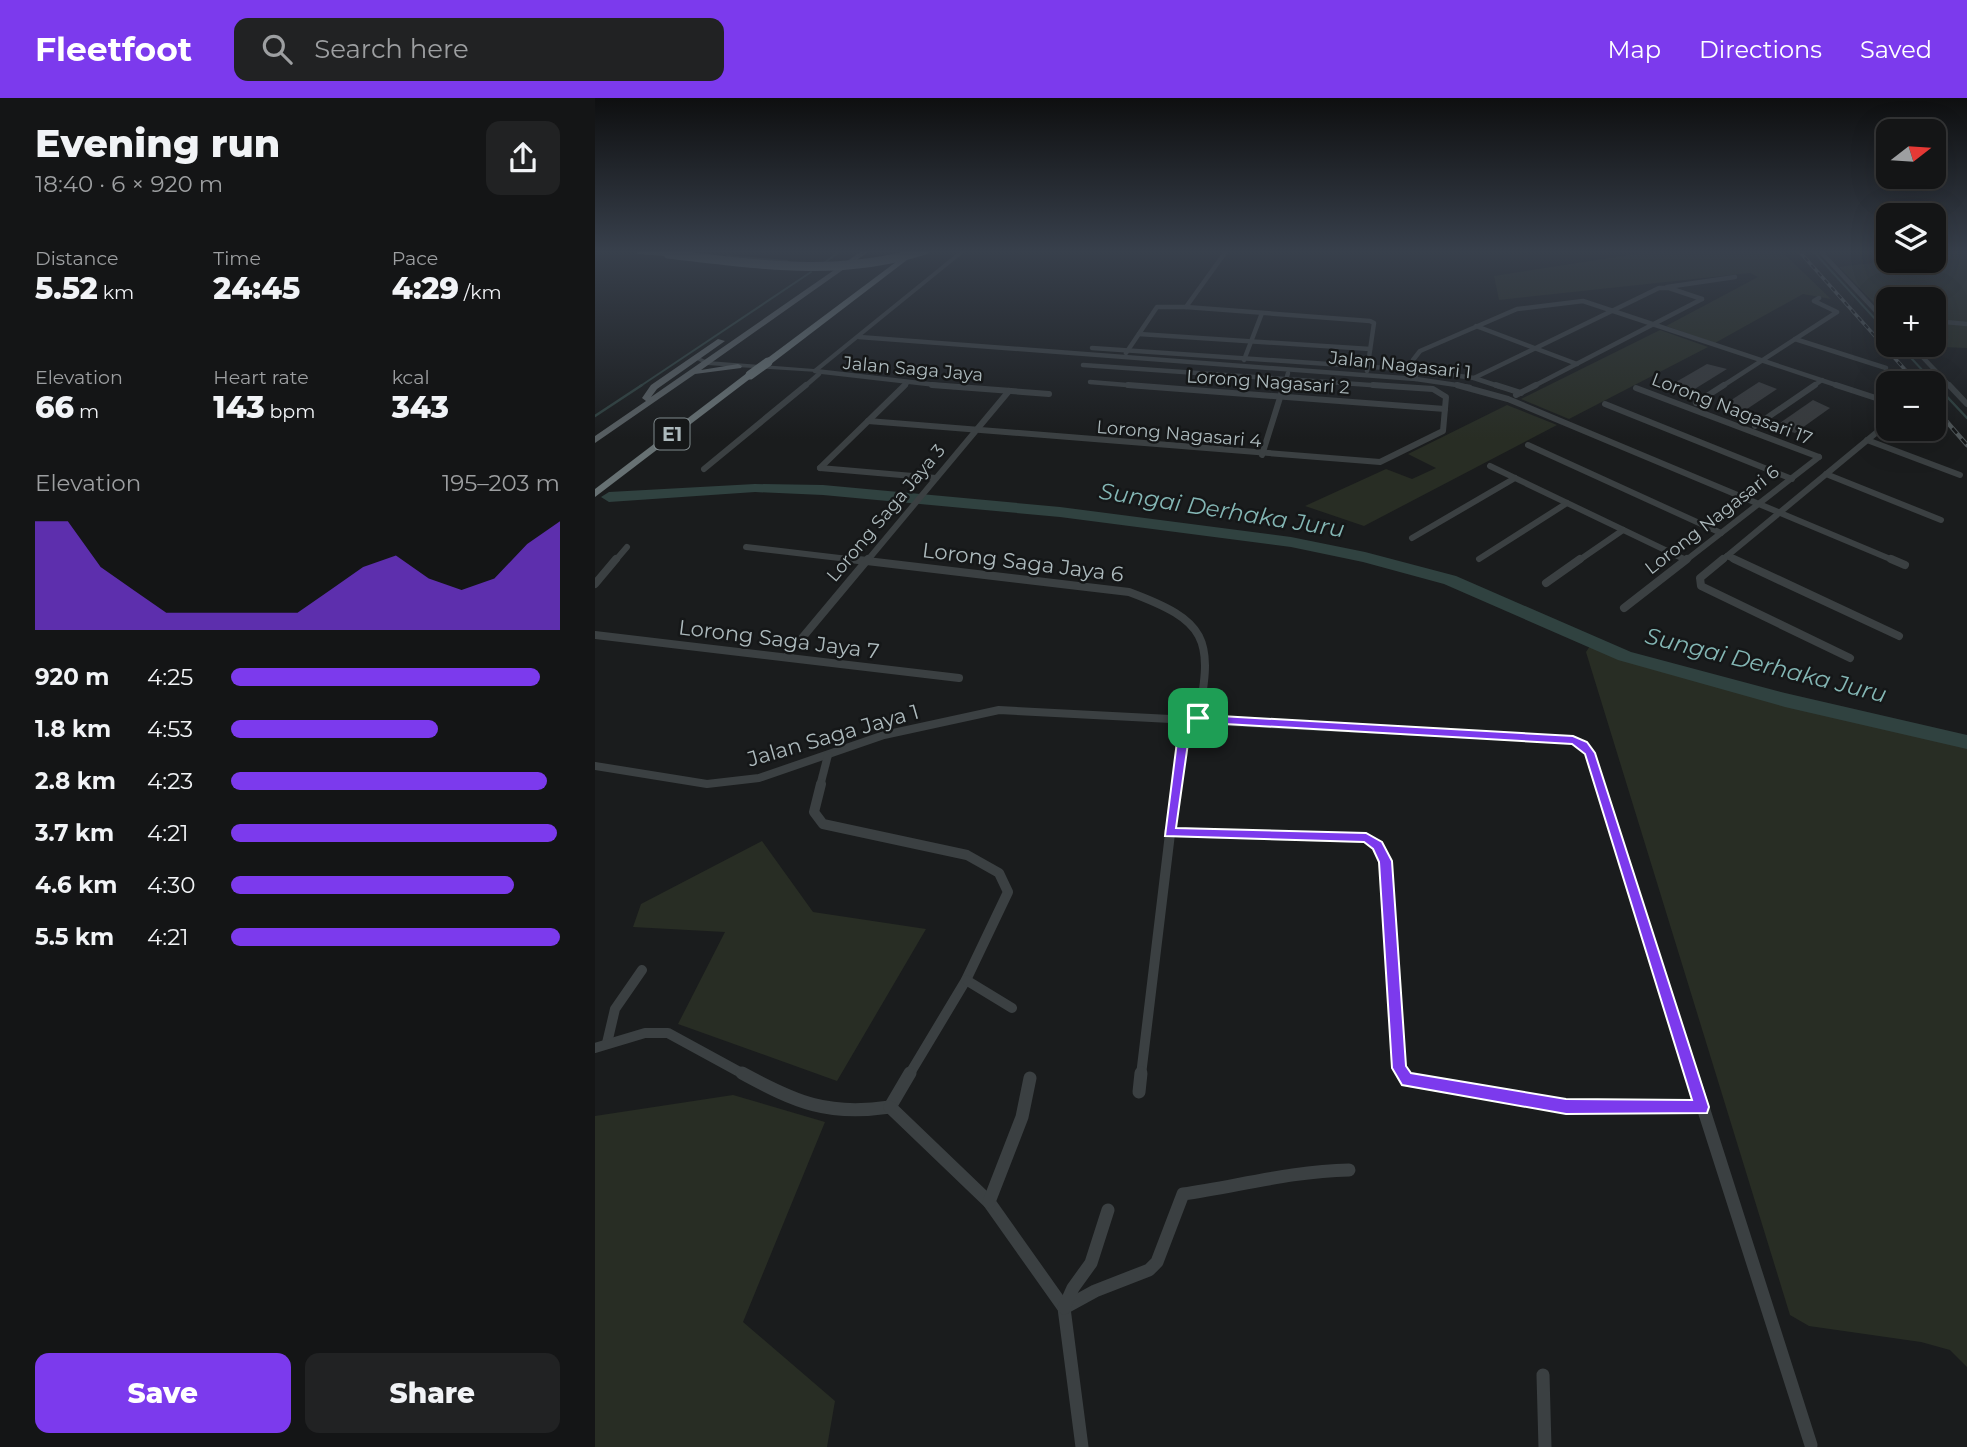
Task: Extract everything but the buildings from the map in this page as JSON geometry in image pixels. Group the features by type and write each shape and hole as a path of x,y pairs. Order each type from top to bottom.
{"highway":[{"name":"E1","path":"595,481 740,370 821,313"},
{"name":"E1","path":"595,494 740,370 768,362 833,313"}],"main road":[{"path":"595,433 775,313"},
{"path":"701,360 725,350 772,315"},
{"path":"595,440 683,379 701,360 754,329"},
{"path":"725,350 722,359 740,370"},
{"path":"683,379 711,369 740,370"}],"street":[{"path":"704,469 888,313"},
{"path":"1123,358 1153,313"},
{"path":"1241,367 1262,313 1374,323 1367,376"},
{"path":"1416,379 1413,360 1420,351 1507,313"},
{"path":"1474,378 1607,313"},
{"path":"1622,313 1876,398"},
{"path":"1509,399 1676,313"},
{"path":"1696,403 1836,313"},
{"path":"1946,322 1967,324"},
{"path":"1476,326 1577,364"},
{"path":"1139,334 1370,349"},
{"name":"Jalan Nagasari 1","path":"859,337 1416,379 1472,387 1509,399 1905,565"},
{"path":"1795,339 1886,368"},
{"name":"Jalan Nagasari 1","path":"1092,348 1416,370 1474,378 1521,393"},
{"path":"1922,357 1967,404"},
{"path":"701,360 740,370 817,372"},
{"path":"1083,365 1433,389 1445,397 1445,409"},
{"path":"1262,455 1289,371"},
{"name":"Jalan Saga Jaya","path":"817,372 907,383 1049,394"},
{"path":"1755,426 1822,380"},
{"name":"Lorong Nagasari 2","path":"1090,382 1445,409"},
{"path":"907,383 820,468 936,478"},
{"name":"Lorong Nagasari 17","path":"1636,388 1819,457"},
{"name":"Lorong Saga Jaya 3","path":"787,656 1009,391"},
{"path":"1605,404 1791,479"},
{"name":"Lorong Nagasari 4","path":"868,421 1262,455 1380,462 1443,431 1445,409"},
{"path":"1850,658 1701,586 1700,578 1876,433"},
{"path":"1867,440 1960,475"},
{"path":"1528,445 1721,533"},
{"name":"Lorong Nagasari 6","path":"1624,608 1819,457"},
{"path":"1490,466 1686,560"},
{"path":"1826,474 1941,520"},
{"path":"1412,538 1515,478"},
{"path":"1479,559 1567,503"},
{"path":"1546,583 1623,530"},
{"path":"595,584 627,547"},
{"name":"Lorong Saga Jaya 6","path":"746,547 1129,592 1144,597 1187,620 1203,637 1208,671 1198,718"},
{"path":"1727,556 1899,636"},
{"name":"Lorong Saga Jaya 7","path":"595,635 959,678"},
{"name":"Jalan Saga Jaya 1","path":"595,766 707,784 759,778 884,735 999,710 1198,718 1573,740 1583,745 1590,753 1702,1107"},
{"path":"1139,1092 1169,832 1186,718"},
{"path":"828,755 814,803 814,812 823,824 967,855 999,873 1007,892 965,979 890,1107"},
{"path":"1169,832 1366,838 1377,846 1386,861 1399,1068 1407,1080 1566,1107 1702,1107 1811,1446"},
{"path":"607,1043 615,1009 642,970"},
{"path":"965,979 1012,1008"},
{"path":"595,1048 645,1033 668,1033 773,1090 813,1106 854,1112 890,1107"},
{"path":"989,1202 1022,1117 1030,1078"},
{"path":"890,1107 989,1202 1064,1308 1082,1447"},
{"path":"1064,1308 1095,1291 1149,1270 1157,1262 1183,1194 1310,1171 1349,1170"},
{"path":"1064,1308 1073,1288 1091,1263 1108,1210"},
{"path":"1543,1375 1545,1447"}],"shaded area":[{"path":"1690,313 1769,313 1715,343 1666,326"},
{"path":"1946,313 1967,313 1967,348 1946,347"},
{"path":"1660,330 1708,347 1569,419 1521,399"},
{"path":"1507,405 1557,425 1364,526 1305,506 1386,469 1412,479 1436,468 1408,454"},
{"path":"1590,646 1629,661 1967,745 1967,1367 1950,1350 1921,1342 1809,1326 1790,1315 1586,652"},
{"path":"762,841 813,912 926,929 837,1081 678,1024 725,932 633,927 641,904"},
{"path":"733,1095 825,1122 743,1322 835,1401 827,1447 595,1447 595,1116"}],"waterway":[{"path":"641,385 750,313"},
{"path":"1870,313 1876,320"},
{"path":"1910,357 1923,371"},
{"path":"595,416 641,385"},
{"path":"1946,396 1967,418"},
{"name":"Sungai Derhaka Juru","path":"609,497 755,488 823,490 1060,512 1291,542 1365,557 1450,580 1625,656 1785,700 1967,742"}],"railway":[{"path":"1854,313 1906,371"},
{"path":"1946,421 1967,445"}],"route":[{"path":"1186,718 1198,718 1573,740 1583,745 1590,753 1702,1107 1566,1107 1407,1080 1399,1068 1386,861 1377,846 1366,838 1169,832 1186,718"}]}
